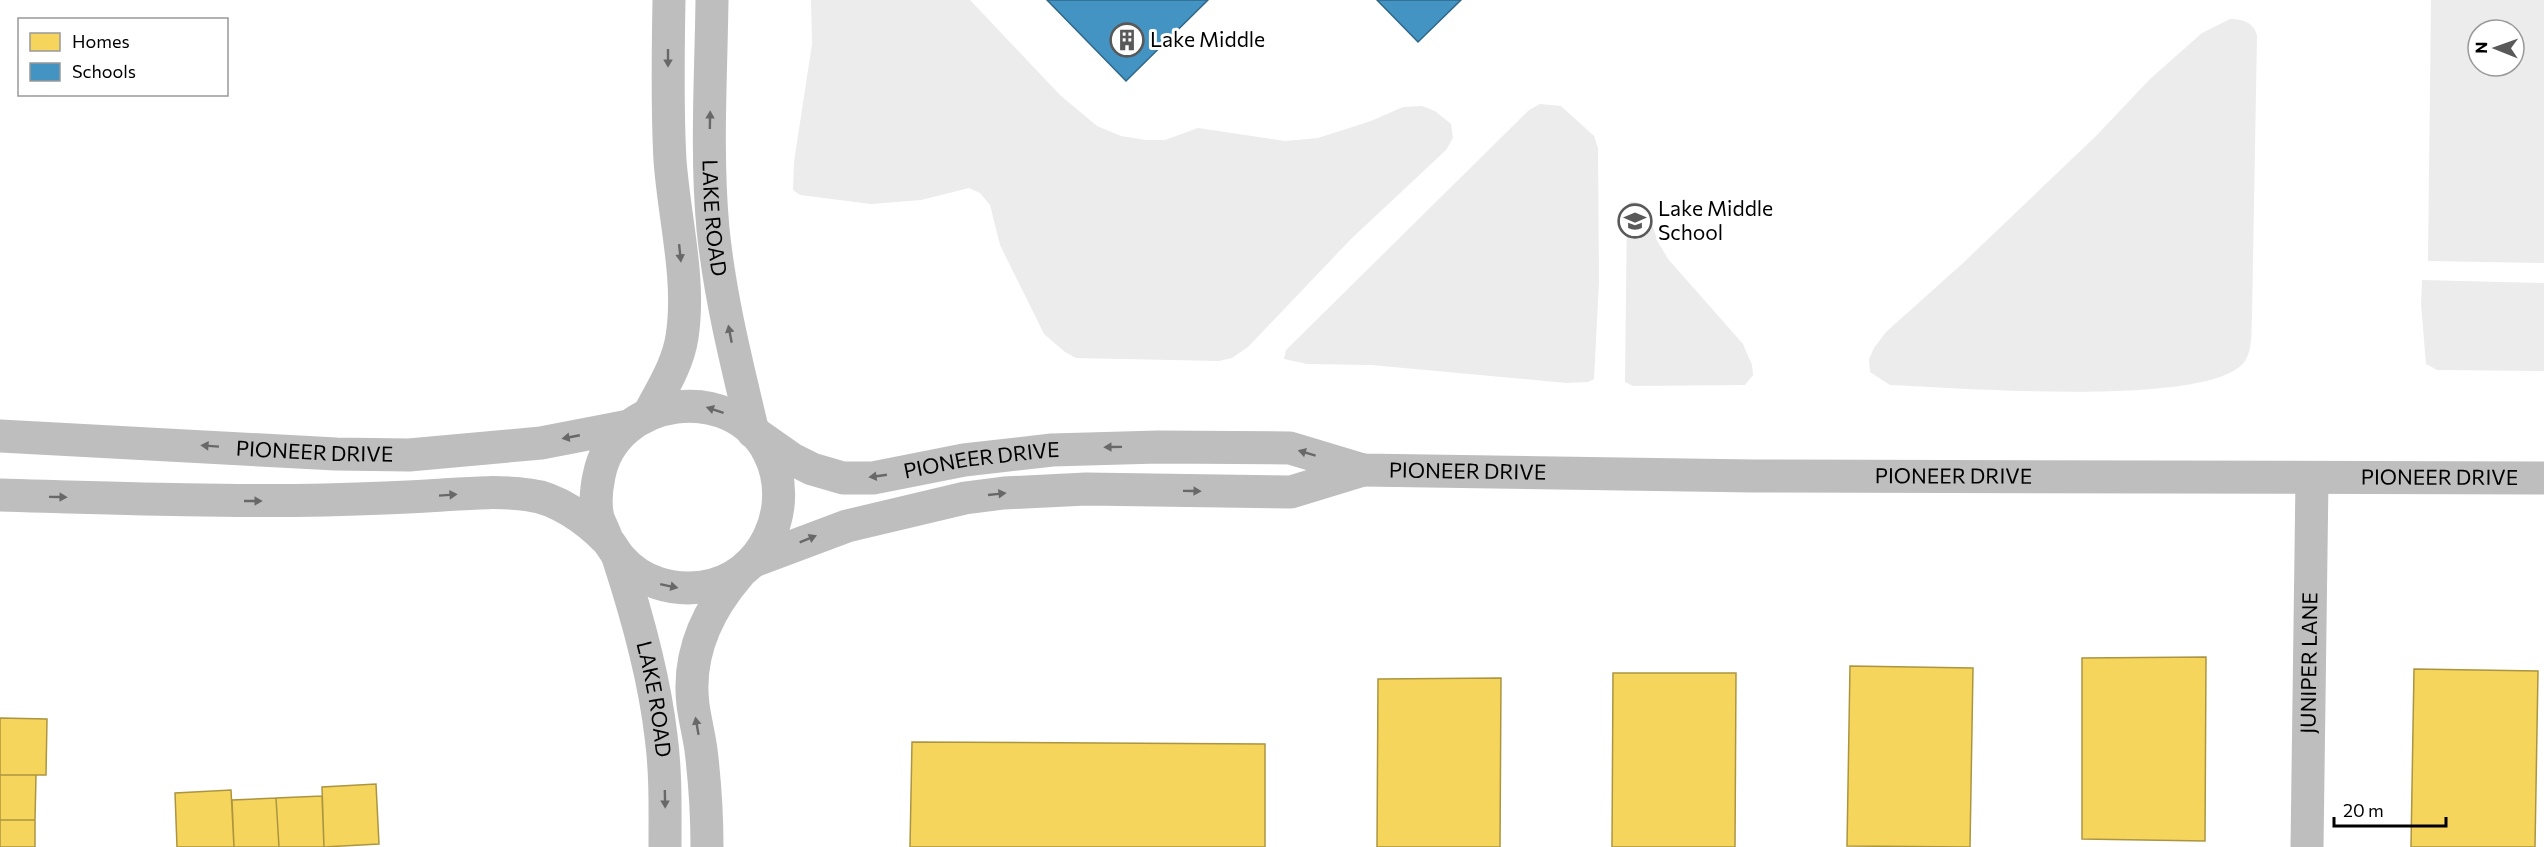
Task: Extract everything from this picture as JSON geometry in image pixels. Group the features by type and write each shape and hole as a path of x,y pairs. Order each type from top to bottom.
{"street":[{"name":"LAKE ROAD","path":"640,419 676,359 682,338 683,279 670,159 669,0"},
{"name":"LAKE ROAD","path":"712,0 710,169 713,231 731,340 754,433"},
{"path":"695,405 717,409 737,419 754,433 768,452 777,473 779,495 777,519 769,540 747,566 724,581 706,587 687,589 649,580 632,570 613,548 598,517 596,492 601,467 612,445 640,419 672,406 695,405"},
{"name":"PIONEER DRIVE","path":"0,436 336,454 409,455 540,442 640,419"},
{"name":"PIONEER DRIVE","path":"754,433 812,470 843,478 873,478 1008,454 1105,447 1290,448 1363,470 1765,476 2544,478"},
{"name":"PIONEER DRIVE","path":"747,566 847,525 965,498 1004,493 1086,489 1291,492 1363,470"},
{"name":"JUNIPER LANE","path":"2307,847 2312,479"},
{"name":"PIONEER DRIVE","path":"0,495 247,501 338,500 487,493 520,494 546,498 561,506 613,548"},
{"name":"LAKE ROAD","path":"613,548 641,630 662,736 665,847"},
{"name":"LAKE ROAD","path":"707,847 704,781 693,704 693,672 697,648 704,627 724,591 747,566"}],"shaded area":[{"path":"811,0 970,0 1060,95 1097,126 1121,136 1165,140 1198,128 1285,141 1318,138 1371,121 1403,107 1422,106 1435,111 1451,124 1453,138 1446,150 1351,239 1248,347 1232,358 1219,361 1076,358 1044,334 1000,245 990,205 980,193 969,188 921,200 871,204 800,195 793,190 794,162 812,44"},
{"path":"2431,0 2544,0 2544,263 2428,261"},
{"path":"2230,19 2246,22 2253,27 2257,35 2251,334 2245,361 2223,376 2184,385 2078,392 1890,385 1870,372 1869,359 1886,332 1963,263 2096,136 2150,79 2202,33"},
{"path":"1540,104 1561,106 1594,136 1598,148 1599,282 1594,379 1588,382 1566,383 1371,365 1307,364 1284,359 1286,350 1529,110"},
{"path":"1630,202 1636,202 1649,215 1658,242 1668,259 1743,344 1752,365 1753,375 1745,385 1633,386 1625,382 1627,206"},
{"path":"2422,280 2544,283 2544,371 2437,370 2426,364 2421,304"}],"building: Homes":[{"path":"2206,657 2205,841 2082,839 2082,658"},
{"path":"1850,666 1973,668 1970,847 1847,846"},
{"path":"2414,669 2538,671 2535,847 2411,847"},
{"path":"1613,673 1736,673 1735,847 1612,847"},
{"path":"1501,678 1500,847 1377,847 1378,679"},
{"path":"0,718 47,719 46,775 0,775"},
{"path":"912,742 1265,744 1265,847 910,847"},
{"path":"0,775 36,775 35,820 0,820"},
{"path":"376,784 379,844 324,847 322,787"},
{"path":"231,790 234,847 177,847 175,793"},
{"path":"322,796 324,847 279,847 276,798"},
{"path":"276,798 279,847 234,847 232,800"},
{"path":"0,820 35,820 35,847 0,847"}],"building: Schools":[{"name":"Lake Middle","path":"1047,0 1208,0 1126,81"},
{"path":"1377,0 1461,0 1418,42"}],"place":[{"name":"Lake Middle","path":"1127,40"},
{"name":"Lake Middle School","path":"1635,221"}]}
